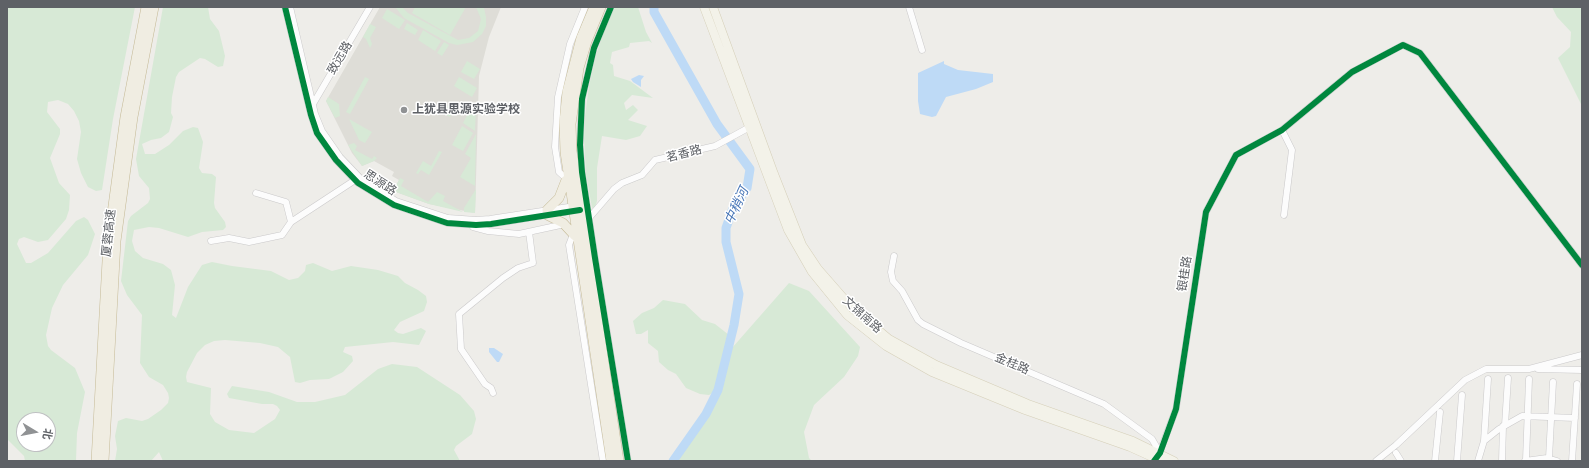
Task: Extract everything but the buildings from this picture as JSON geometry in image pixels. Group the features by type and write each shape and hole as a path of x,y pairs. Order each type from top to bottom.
{"highway":[{"name":"厦蓉高速","path":"96,461 108,243 125,117 146,7"},
{"name":"厦蓉高速","path":"104,461 116,241 133,117 154,7"},
{"path":"594,7 581,38 567,92 564,122 566,168 567,179 576,208 585,219 619,461"},
{"path":"601,7 586,41 574,93 571,124 576,208 574,232 577,241 611,461"},
{"path":"567,179 559,198 547,213 565,224 574,232"}],"main road":[{"name":"文锦南路","path":"704,7 748,128 788,230 797,248 829,295 847,315 886,346 932,372 1025,410 1158,458 1174,461"},
{"name":"文锦南路","path":"713,7 774,174 802,245 822,274 853,309 889,339 936,365 1028,404 1133,441 1158,458"}],"street":[{"name":"思源路","path":"284,7 311,106 322,131 340,157 361,179 396,201 432,214 463,220 490,219 547,213"},
{"name":"思源路","path":"290,7 317,133 336,160 355,180 378,196 414,213 447,223 467,225 490,224 576,208"},
{"name":"致远路","path":"311,106 370,7"},
{"path":"567,179 559,172 555,147 558,97 570,44 585,7"},
{"path":"611,7 594,48 582,99 580,145 585,219 628,461"},
{"path":"909,7 922,50"},
{"name":"银桂路","path":"1158,458 1176,409 1206,212 1236,155 1282,130 1352,72 1403,45 1420,53 1582,265"},
{"name":"茗香路","path":"585,219 614,188 622,183 638,178 655,160 715,146 748,128"},
{"path":"1282,130 1292,150 1284,216"},
{"path":"211,241 229,238 250,242 282,235 291,222 355,180"},
{"path":"256,193 286,202 291,222"},
{"path":"467,225 488,231 519,234 565,224"},
{"path":"494,393 491,388 485,384 461,349 459,314 503,278 518,268 534,263 529,232"},
{"path":"574,232 568,245 603,461"},
{"name":"金桂路","path":"894,256 891,272 893,281 902,291 918,320 923,324 961,343 1104,404 1152,439 1158,458"},
{"path":"1529,369 1582,355"},
{"path":"1376,461 1396,445 1465,380 1486,369 1582,370"},
{"path":"1502,461 1508,378"},
{"path":"1478,461 1484,441 1488,379"},
{"path":"1529,379 1526,461 1550,458 1557,461"},
{"path":"1550,458 1553,382"},
{"path":"1572,461 1577,384"},
{"path":"1457,461 1462,395"},
{"path":"1435,461 1440,412"},
{"path":"1484,441 1504,425 1522,416 1575,418"},
{"path":"1396,453 1401,461"}],"shaded area":[{"name":"上犹县思源实验学校","path":"380,7 501,7 489,37 479,76 475,213 429,204 393,191 399,180 392,176 394,172 374,161 362,166 352,153 326,101"}],"green space":[{"path":"7,7 135,7 113,119 102,190 96,191 88,187 81,173 77,159 81,132 79,121 74,111 68,104 58,100 48,102 47,112 60,129 60,134 50,158 59,183 70,195 69,210 66,219 48,240 38,242 24,237 19,239 17,244 26,263 31,263 48,253 76,221 84,217 88,220 95,234 88,255 63,285 52,308 46,335 48,346 51,350 75,368 85,392 77,433 76,461 25,461 24,456 20,452 56,452 56,412 16,412 16,448 7,439"},
{"path":"163,7 208,7 210,19 219,31 225,56 223,66 218,67 205,59 200,58 179,72 176,77 172,97 171,113 173,117 169,132 161,138 142,144 145,154 155,154 169,145 183,131 193,127 198,128 203,142 199,168 202,173 212,174 216,177 215,208 225,222 226,227 223,230 202,232 188,237 159,228 149,227 134,230 132,241 135,251 143,258 163,264 171,270 175,285 172,315 176,318 188,287 202,265 212,262 271,271 289,280 298,278 305,271 306,265 313,263 332,271 351,266 378,270 398,276 405,283 426,296 427,302 424,311 400,322 394,330 403,334 421,328 426,331 419,345 393,342 345,347 343,352 352,356 353,361 343,372 329,379 310,380 300,383 295,382 290,357 278,347 260,343 225,340 214,341 205,345 197,353 187,372 187,382 211,388 210,414 215,422 229,430 254,433 275,419 280,410 273,404 262,404 229,398 227,394 232,386 269,392 297,402 315,402 345,395 378,369 392,364 417,367 460,395 474,411 476,419 472,434 456,446 454,450 460,461 163,461 159,452 151,461 115,461 117,449 115,436 118,421 126,418 142,421 148,419 168,403 169,398 163,385 149,377 140,363 142,315 127,295 121,281 128,221 131,216 148,203 150,199 149,188 139,176 136,159"},
{"path":"395,7 402,7 408,13 458,40 469,38 478,31 481,19 476,7 484,8 486,26 482,34 473,42 457,45 449,43 404,18"},
{"path":"415,7 466,7 450,35 412,13"},
{"path":"615,7 638,7 646,32 652,43 649,41 630,43 629,47 612,52 610,63 613,65 614,76 630,81 653,98 632,95 624,103 626,110 633,105 638,110 628,120 647,126 640,136 626,140 602,136 597,168 597,201 595,207 592,208 586,174 584,139 585,116 589,86 596,55 607,22"},
{"path":"1552,7 1582,7 1582,106 1558,58 1570,47 1571,32 1557,17"},
{"path":"387,9 405,20 399,29 382,18"},
{"path":"407,23 418,30 415,35 404,29"},
{"path":"370,24 376,27 370,38 372,44 370,48 366,39 363,37"},
{"path":"423,30 441,41 435,51 418,40"},
{"path":"444,42 449,45 442,56 437,53"},
{"path":"467,61 480,69 474,79 461,72"},
{"path":"365,77 369,79 350,114 346,112"},
{"path":"459,77 477,88 472,97 454,86"},
{"path":"328,97 339,104 340,116 335,118 326,101"},
{"path":"473,104 476,106 475,131 463,123"},
{"path":"448,105 454,109 450,117 444,114"},
{"path":"349,119 372,132 365,143 359,140"},
{"path":"462,126 473,133 463,151 452,145"},
{"path":"476,134 475,186 460,177 471,158 465,154"},
{"path":"354,143 357,146 355,150 372,159 374,156 377,158 374,161 362,166 348,145"},
{"path":"439,151 442,152 429,175 421,170 418,174 416,173 423,161 431,166"},
{"path":"400,178 404,180 401,186 428,202 437,192 445,196 443,201 463,212 429,204 393,191"},
{"path":"476,189 475,213 464,212 464,208"},
{"path":"789,283 809,291 860,347 858,356 844,377 814,405 804,432 809,458 812,461 673,461 706,414 718,390 725,356"},
{"path":"663,300 685,304 702,320 715,324 729,335 716,391 709,395 700,394 686,388 676,374 668,370 659,362 658,351 648,343 648,330 641,334 636,334 633,321 642,313 654,308"}],"water":[{"path":"944,61 944,64 958,70 993,74 993,82 976,89 946,97 936,116 932,117 920,114 918,101 918,73"},
{"path":"639,75 644,76 641,80 641,87 631,79"},
{"path":"489,348 494,348 503,354 499,362 497,362 489,352"}],"waterway":[{"name":"中稍河","path":"654,7 654,12 717,124 750,169 747,188 733,208 726,228 726,242 739,294 734,325 718,390 706,414 673,461"}],"cycle path":[{"path":"285,7 311,115 317,133 336,160 358,183 394,205 447,223 476,225 491,224 580,210"},
{"path":"611,7 594,48 582,99 580,145 582,172 595,258 628,461"},
{"path":"1154,461 1160,453 1176,409 1206,212 1236,155 1282,130 1352,72 1403,45 1420,53 1582,265"}],"place":[{"name":"上犹县思源实验学校","path":"404,110"}]}
